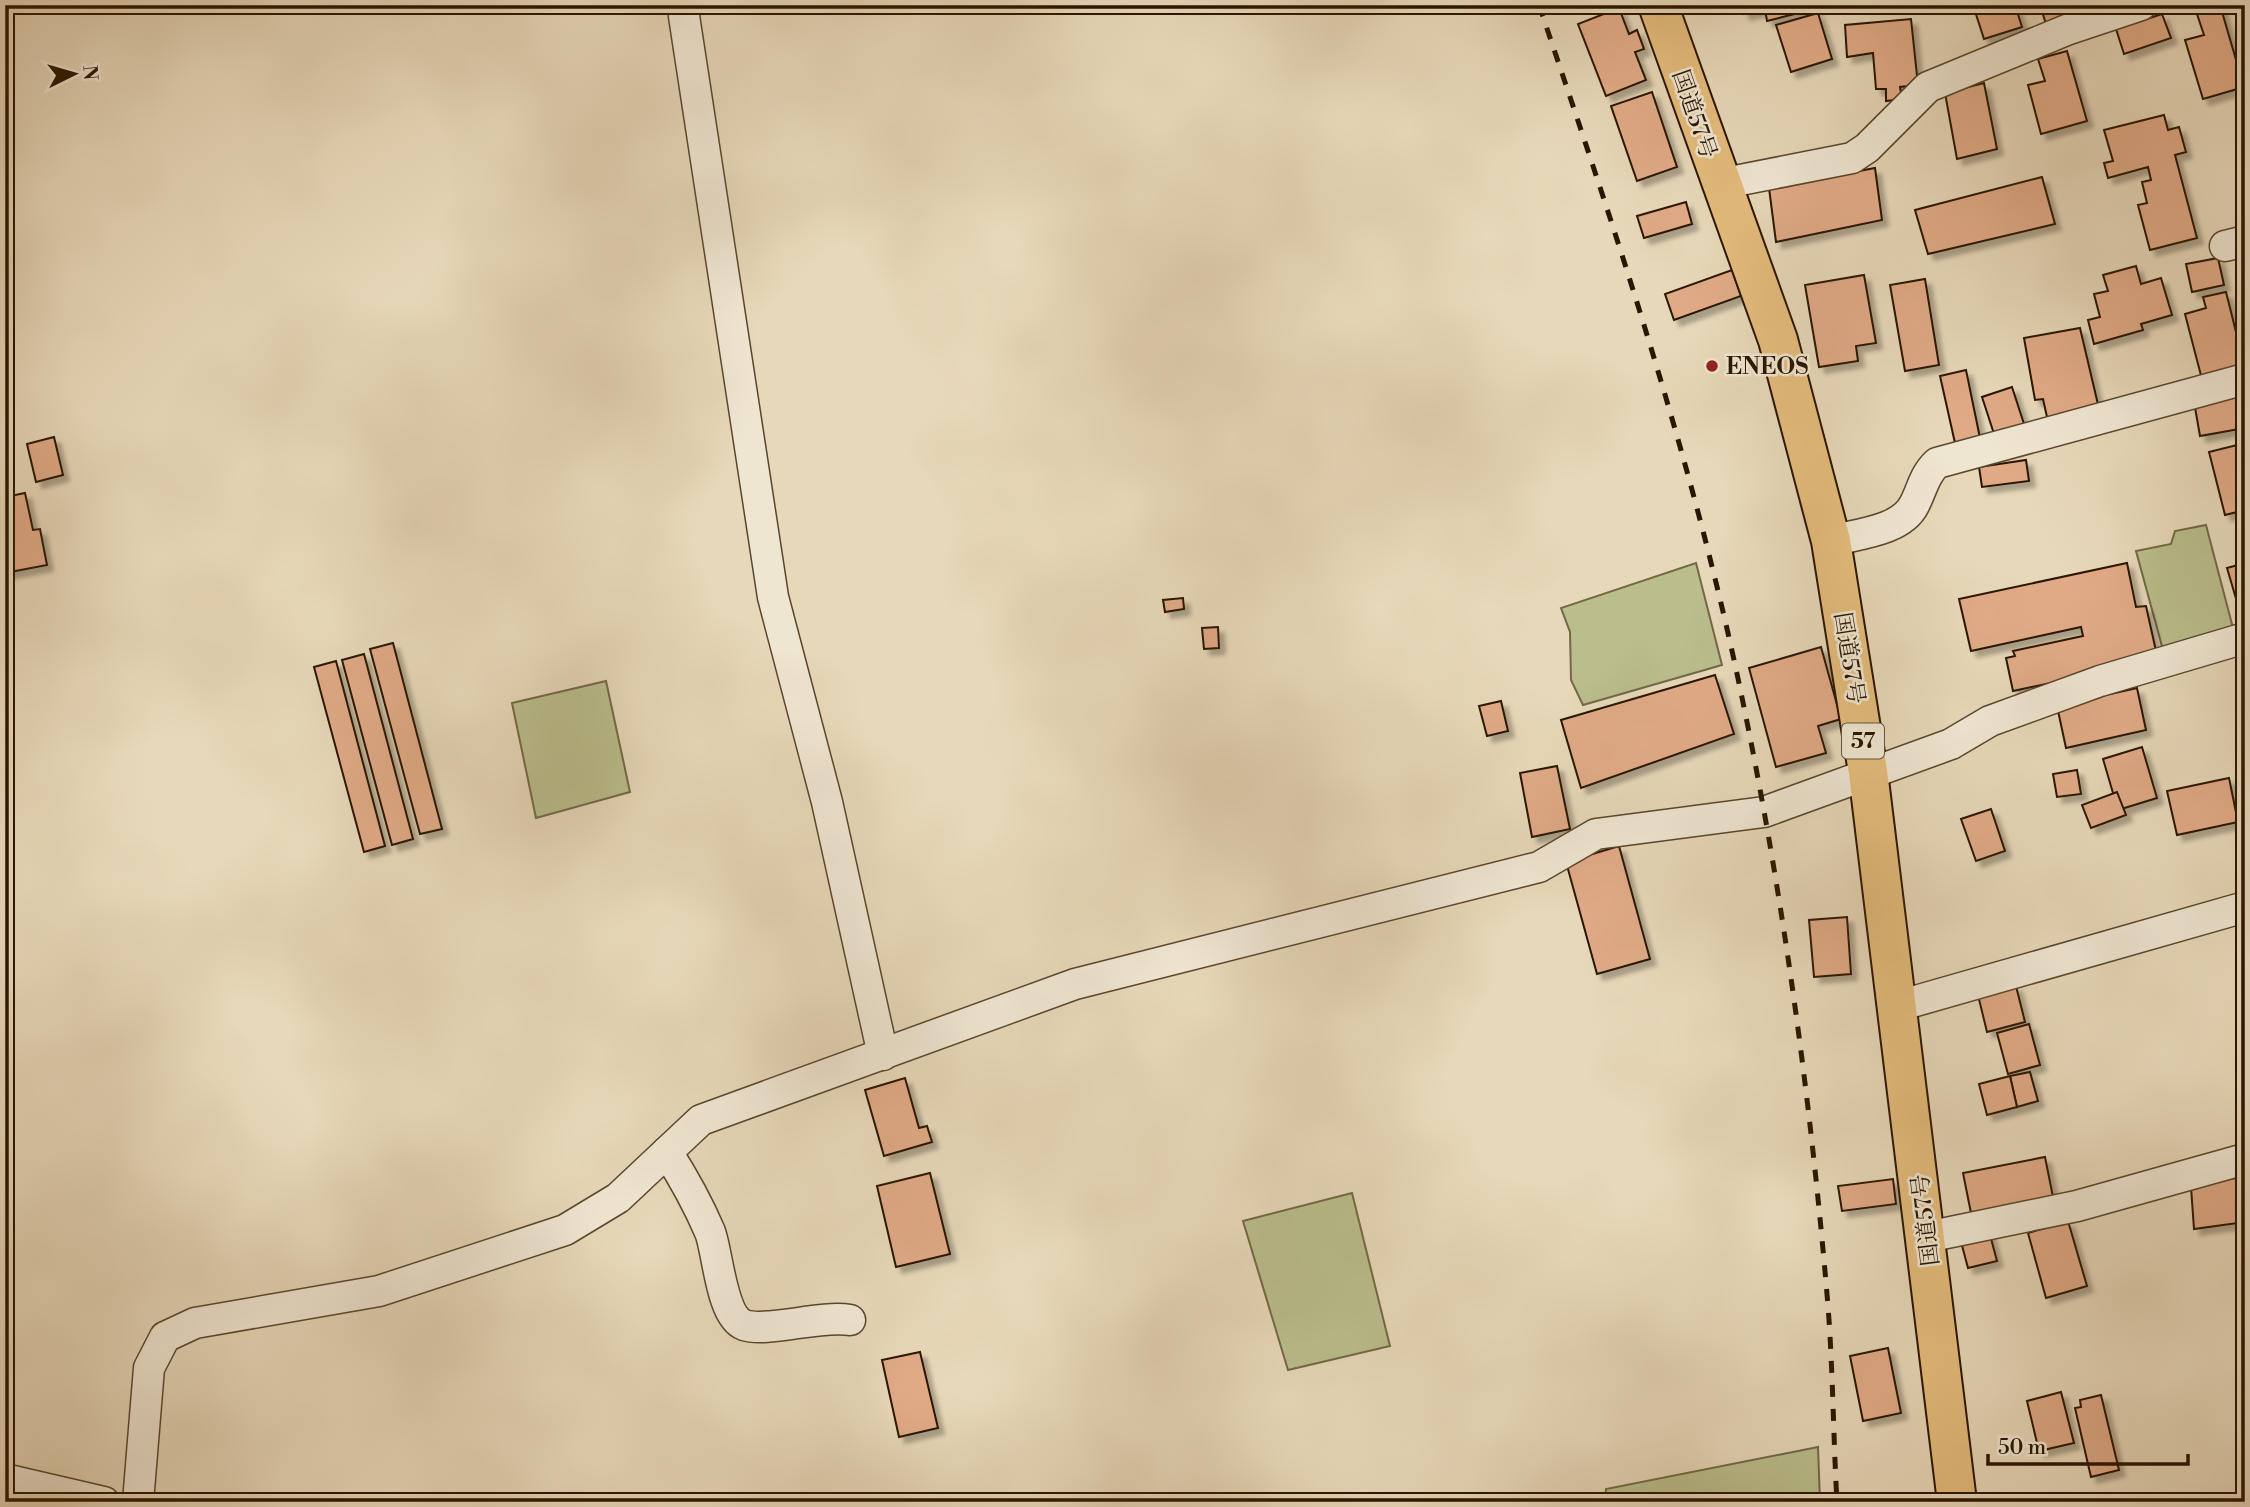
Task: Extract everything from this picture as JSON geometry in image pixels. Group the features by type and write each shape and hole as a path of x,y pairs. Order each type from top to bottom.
{"highway":[{"name":"国道57号","path":"1658,5 1778,340 1831,541 1868,772 1927,1237 1957,1502"}],"street":[{"path":"686,5 684,16 773,597 827,802 883,1055"},
{"path":"1720,184 1852,158 1867,148 1927,88 2057,34 2141,5"},
{"path":"1831,541 1896,523 1913,508 1928,472 1937,463 2245,379"},
{"path":"138,1502 149,1368 165,1337 195,1324 379,1291 565,1230 618,1198 701,1120 1075,984 1539,867 1596,834 1764,812 1951,744 1990,721 2100,681 2245,638"},
{"path":"1898,1006 2245,907"},
{"path":"667,1152 710,1234 729,1312 742,1325 758,1326 832,1317 850,1320"},
{"path":"1927,1237 2077,1206 2245,1159"},
{"path":"5,1479 104,1502"}],"green space":[{"path":"2206,525 2233,628 2163,650 2136,551 2171,544 2175,531"},
{"path":"1696,563 1722,665 1583,705 1571,680 1570,632 1561,608"},
{"path":"606,681 630,792 536,818 512,703"},
{"path":"1352,1193 1390,1346 1288,1370 1243,1221"},
{"path":"1818,1447 1820,1502 1605,1502 1606,1489"}],"building":[{"path":"1742,5 1817,5 1818,8 1767,21 1765,9 1744,14"},
{"path":"1973,5 2015,5 2022,27 1984,39"},
{"path":"2040,5 2063,5 2068,21 2047,27"},
{"path":"2194,5 2220,5 2244,87 2203,99 2185,40 2204,35"},
{"path":"1619,8 1629,34 1637,30 1644,49 1635,52 1646,80 1606,96 1578,24"},
{"path":"1818,13 1832,59 1791,72 1776,25"},
{"path":"2162,14 2171,38 2124,54 2116,29"},
{"path":"1911,19 1918,85 1900,87 1902,99 1886,101 1886,89 1876,89 1873,53 1847,57 1845,25"},
{"path":"2067,51 2087,121 2041,134 2028,85 2045,81 2038,59"},
{"path":"1984,83 1997,149 1957,159 1945,93"},
{"path":"1652,92 1677,167 1637,181 1611,106"},
{"path":"2164,115 2168,130 2179,127 2186,152 2175,155 2197,238 2150,250 2138,205 2147,203 2142,182 2151,180 2148,167 2108,178 2104,163 2113,161 2104,130"},
{"path":"1875,168 1882,220 1776,242 1769,188"},
{"path":"2042,177 2055,224 1928,254 1915,210"},
{"path":"1686,202 1692,224 1644,238 1637,216"},
{"path":"2218,258 2224,285 2192,292 2186,264"},
{"path":"2136,266 2141,284 2161,278 2172,315 2141,324 2143,330 2094,344 2088,320 2100,317 2094,294 2108,291 2103,275"},
{"path":"1732,270 1741,296 1674,320 1665,294"},
{"path":"1864,275 1876,343 1856,346 1858,361 1819,367 1805,285"},
{"path":"1925,279 1939,365 1905,371 1890,285"},
{"path":"2226,292 2245,368 2204,387 2185,314 2206,308 2203,297"},
{"path":"2080,328 2100,413 2049,426 2043,399 2035,400 2024,338"},
{"path":"1966,370 1980,438 1955,443 1940,376"},
{"path":"2012,387 2026,430 1996,440 1982,397"},
{"path":"2245,387 2245,428 2200,436 2193,396"},
{"path":"54,437 63,475 36,482 27,444"},
{"path":"2245,443 2245,510 2225,515 2209,452"},
{"path":"2026,460 2029,481 1982,487 1979,467"},
{"path":"25,493 33,530 40,529 47,565 5,573 5,497"},
{"path":"2127,563 2136,607 2146,606 2158,660 2013,691 2006,658 2015,656 2013,651 2083,636 2081,627 1971,651 1959,599"},
{"path":"2245,563 2245,618 2242,619 2227,568"},
{"path":"1183,598 1184,609 1165,612 1163,600"},
{"path":"1218,627 1219,648 1204,649 1202,628"},
{"path":"393,643 442,829 420,834 370,649"},
{"path":"1821,647 1841,719 1818,726 1826,753 1776,767 1749,668"},
{"path":"364,654 413,839 392,845 342,660"},
{"path":"336,661 385,846 364,852 314,667"},
{"path":"1715,675 1734,734 1581,788 1561,720"},
{"path":"2137,688 2146,730 2066,748 2057,706"},
{"path":"1501,701 1508,731 1487,736 1479,706"},
{"path":"2142,747 2157,798 2118,810 2103,759"},
{"path":"1557,766 1570,829 1532,837 1520,773"},
{"path":"2077,770 2081,794 2057,797 2053,774"},
{"path":"2229,778 2238,822 2177,835 2167,791"},
{"path":"2117,792 2126,815 2091,828 2082,805"},
{"path":"1991,809 2005,851 1976,861 1961,819"},
{"path":"2245,843 2245,871 2237,845"},
{"path":"1619,846 1650,959 1597,974 1566,862"},
{"path":"1847,917 1851,974 1814,977 1809,920"},
{"path":"2016,986 2025,1022 1987,1032 1978,995"},
{"path":"2029,1024 2040,1065 2008,1074 1997,1033"},
{"path":"2030,1072 2038,1101 2017,1107 2010,1076"},
{"path":"2010,1076 2017,1107 1987,1115 1979,1084"},
{"path":"905,1078 919,1128 927,1126 932,1142 884,1156 865,1090"},
{"path":"2045,1157 2054,1202 1972,1218 1963,1173"},
{"path":"930,1173 950,1254 896,1267 877,1186"},
{"path":"2245,1176 2245,1222 2194,1229 2191,1187"},
{"path":"1893,1179 1896,1204 1842,1211 1838,1186"},
{"path":"2068,1221 2087,1286 2046,1298 2028,1233"},
{"path":"1989,1231 1997,1261 1968,1268 1960,1238"},
{"path":"1888,1348 1901,1413 1863,1421 1850,1356"},
{"path":"920,1352 938,1428 899,1437 882,1360"},
{"path":"2061,1392 2074,1443 2039,1451 2027,1401"},
{"path":"2101,1395 2119,1470 2091,1477 2075,1408 2081,1407 2080,1400"}],"railway":[{"path":"1539,5 1621,252 1672,417 1717,585 1752,746 1791,980 1820,1216 1829,1320 1837,1502"}],"place":[{"name":"ENEOS","path":"1712,366"}]}
